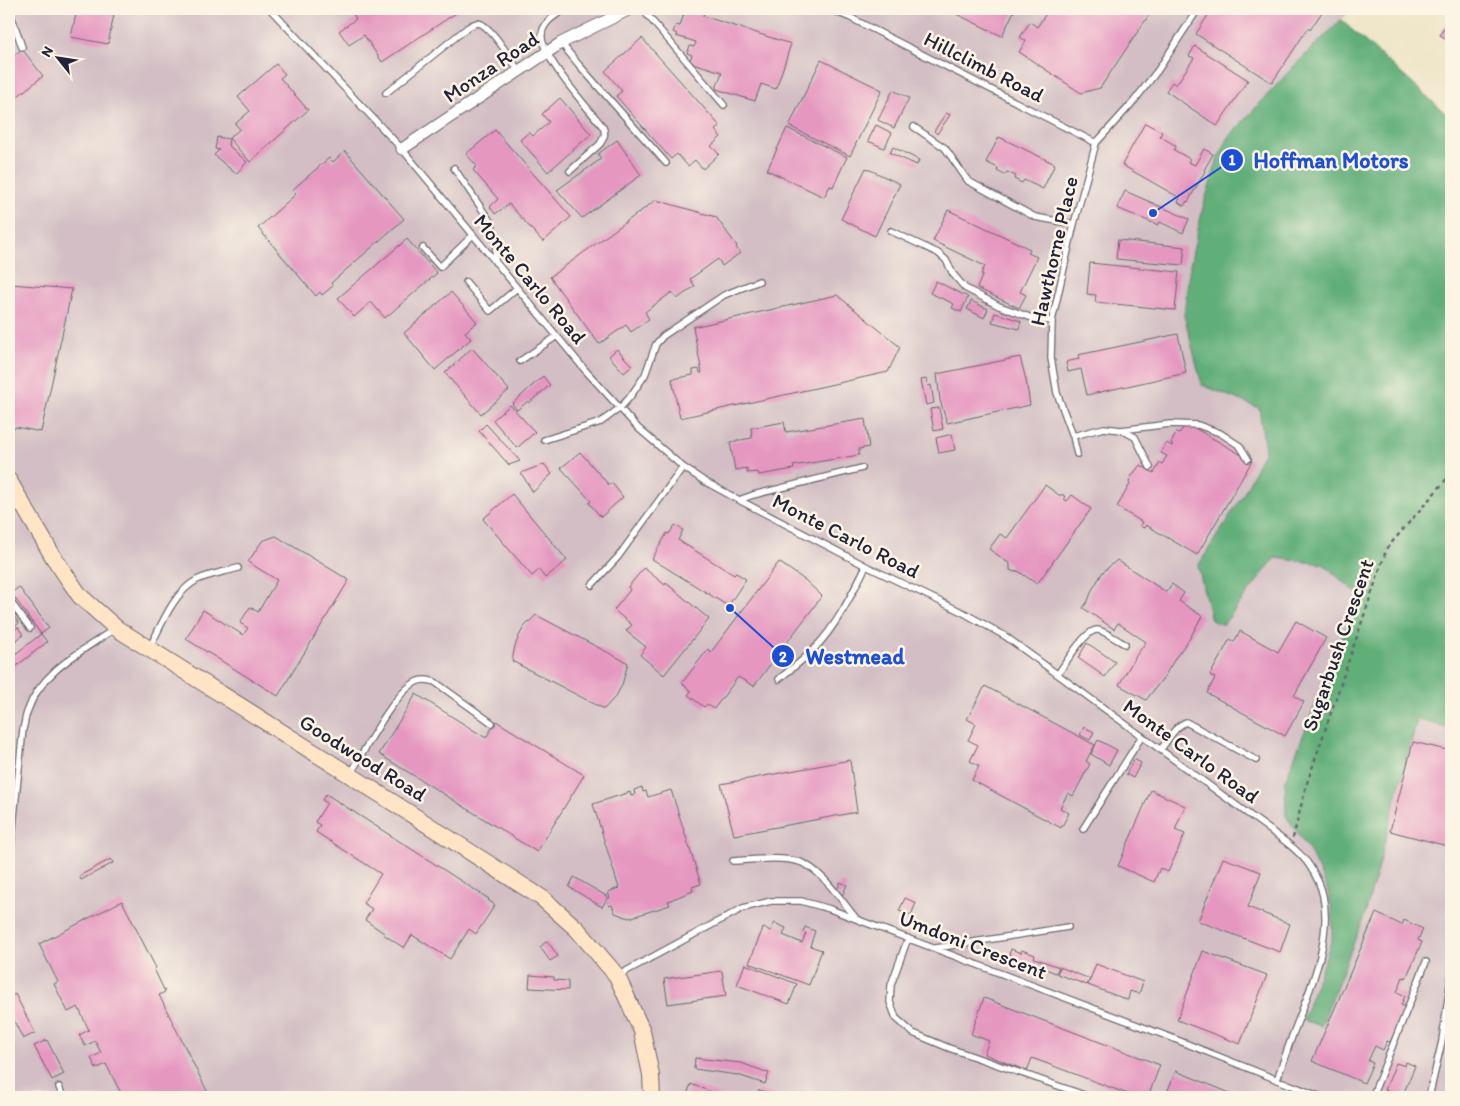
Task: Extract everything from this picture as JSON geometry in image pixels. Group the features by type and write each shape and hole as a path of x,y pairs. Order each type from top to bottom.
{"street":[{"name":"Monza Road","path":"402,149 561,43 630,9"},
{"name":"Goodwood Road","path":"9,481 13,496 80,596 116,628 542,898 577,929 617,976 642,1031 652,1075 652,1097"}],"lane":[{"path":"9,9 22,47"},
{"name":"Monte Carlo Road","path":"270,9 402,149 585,370 638,428 683,467 739,500 866,566 964,613 1005,636 1266,827 1308,863 1323,896 1325,922 1322,949 1314,979 1277,1080"},
{"path":"565,9 546,23 543,30 542,43 561,75 605,130 604,139 600,144 570,171"},
{"path":"642,9 724,105"},
{"name":"Hillclimb Road","path":"829,9 1096,143"},
{"path":"1096,143 1140,94 1198,9"},
{"path":"386,93 467,28 476,24 482,24 491,32 519,71"},
{"path":"561,43 579,66 666,163"},
{"path":"914,126 945,148 968,181 1034,217 1074,224"},
{"name":"Hawthorne Place","path":"1078,454 1057,393 1051,358 1052,321 1074,224 1096,143"},
{"path":"454,168 492,224 496,243 495,262"},
{"path":"891,231 938,253 946,260 953,274 966,288 1000,306 1035,319 1052,321"},
{"path":"422,248 440,267 473,235"},
{"path":"544,440 601,422 620,408 645,376 656,344 663,336 724,295 759,281"},
{"path":"466,282 490,311 517,288"},
{"path":"520,361 557,336"},
{"path":"1073,436 1104,428 1121,430 1170,424 1198,424 1220,433 1240,446 1248,459"},
{"path":"1121,430 1134,437 1150,467"},
{"path":"592,585 618,557 683,467"},
{"path":"739,500 862,468"},
{"path":"779,679 810,653 828,633 840,615 866,566"},
{"path":"149,649 167,614 188,586 199,579 238,568"},
{"path":"9,600 30,628"},
{"path":"9,866 23,729 28,710 36,693 47,678 66,662 116,628"},
{"path":"1058,674 1079,644 1092,631 1099,630 1125,644"},
{"path":"350,775 391,707 407,688 422,680 435,682 492,723"},
{"path":"1161,749 1173,732 1186,722 1256,760"},
{"path":"1084,829 1142,736"},
{"path":"733,861 774,859 800,862 810,867 820,876 856,919"},
{"name":"Umdoni Crescent","path":"617,976 723,917 743,908 771,901 802,901 830,909 908,938 1172,1038 1321,1097"},
{"path":"934,948 1068,927"},
{"path":"908,938 891,985 890,1002 896,1018 913,1033 949,1048 1090,1097"},
{"path":"1372,1097 1426,962"},
{"path":"1429,1097 1442,1041 1451,978"},
{"path":"59,1087 63,1097"}],"path":[{"name":"Sugarbush Crescent","path":"1291,847 1306,786 1387,548 1451,474"}],"shaded area":[{"path":"9,9 1353,9 1341,20 1451,118 1451,1097 9,1097"}],"green space":[{"path":"1341,20 1451,118 1451,728 1417,720 1366,912 1321,1026 1303,1020 1332,939 1332,910 1327,888 1310,852 1286,816 1285,781 1359,595 1323,564 1275,558 1223,625 1211,620 1198,566 1244,493 1265,450 1259,408 1202,385 1184,315 1190,265 1203,207 1218,158 1229,137 1294,66"}],"building":[{"path":"77,9 115,9 108,44 71,37"},
{"path":"357,9 462,9 382,62 364,35 349,45 339,31 356,19 352,12"},
{"path":"677,9 705,9 703,16 791,44 776,89 761,84 755,101 716,89 722,72 689,62 692,55 687,53 690,46 694,47 696,42 676,36 677,34 673,32 676,25 680,26 684,14 676,11"},
{"path":"946,9 1015,9 1002,36"},
{"path":"1049,9 1153,9 1100,88 1081,93 1019,52 1026,41 1020,37 1030,22 1037,27"},
{"path":"1212,9 1324,9 1310,30 1308,28 1272,83 1196,34"},
{"path":"1445,26 1451,29 1446,39 1440,35"},
{"path":"642,38 720,126 715,130 721,137 711,146 719,154 703,169 695,160 688,166 677,154 671,159 616,96 622,91 605,71"},
{"path":"1195,46 1248,80 1217,126 1166,91 1172,82 1176,85 1194,58 1189,56"},
{"path":"22,49 43,76 9,103 9,59"},
{"path":"821,60 882,90 850,156 789,126"},
{"path":"276,64 285,74 280,78 308,110 250,162 229,138 240,129 235,124 250,111 238,97"},
{"path":"893,90 909,98 894,128 878,120"},
{"path":"560,98 591,134 548,172 520,140 529,132 533,136 549,122 542,114"},
{"path":"946,113 950,115 937,134 934,131"},
{"path":"1145,123 1162,132 1160,136 1176,146 1174,150 1190,159 1188,162 1195,165 1204,149 1213,154 1188,202 1184,206 1178,202 1180,198 1122,165"},
{"path":"876,125 892,133 884,148 868,141"},
{"path":"787,128 847,157 833,187 830,186 824,197 767,170"},
{"path":"495,130 571,217 543,242 509,204 495,214 490,207 498,199 473,170 477,166 466,154"},
{"path":"217,137 229,139 228,145 247,162 236,174 214,155 219,150 215,149"},
{"path":"999,137 1055,164 1043,189 1024,180 1022,183 1014,179 1016,176 1007,172 1005,175 997,171 998,168 986,162"},
{"path":"617,140 641,175 582,218 557,190 601,159 598,154"},
{"path":"893,147 919,160 917,165 890,153"},
{"path":"345,151 404,219 331,283 333,286 322,295 320,292 316,296 258,228 296,194 292,190 329,158 333,162"},
{"path":"866,168 900,184 875,236 841,219"},
{"path":"1125,191 1189,219 1183,233 1160,222 1158,225 1117,208"},
{"path":"656,200 716,217 740,253 722,266 718,259 690,279 695,286 677,299 672,292 645,312 649,319 631,332 626,325 599,344 550,277"},
{"path":"948,210 1030,249 1028,253 1037,257 1020,292 1026,295 1019,308 977,288 985,266 933,241"},
{"path":"407,239 437,273 385,318 371,302 354,317 338,298"},
{"path":"1118,240 1185,247 1183,265 1116,259"},
{"path":"1090,263 1179,272 1175,310 1095,302 1096,295 1087,294"},
{"path":"936,281 968,297 961,312 952,308 954,304 930,293"},
{"path":"11,284 72,289 41,432 16,427 9,429 9,417 11,417 12,410 9,406 9,286"},
{"path":"451,292 477,322 465,332 471,339 435,370 404,333"},
{"path":"837,295 900,347 888,372 680,418 672,379 693,375 693,370 699,369 700,373 702,373 693,327"},
{"path":"971,301 988,309 984,318 967,309"},
{"path":"995,313 1021,321 1019,329 992,322"},
{"path":"1178,334 1186,373 1087,395 1081,369 1068,372 1066,362 1079,359 1078,355"},
{"path":"472,348 509,390 481,414 445,373"},
{"path":"617,349 632,366 624,373 609,356"},
{"path":"1020,357 1030,405 947,423 940,400 937,374"},
{"path":"543,376 550,385 529,403 528,401 517,410 512,404"},
{"path":"926,379 928,386 931,385 934,403 926,405 921,380"},
{"path":"510,405 535,432 517,448 493,420"},
{"path":"939,408 943,429 934,431 930,409"},
{"path":"865,419 869,447 859,449 859,455 793,466 794,469 759,475 758,472 747,473 747,468 735,470 730,442 752,438 751,428 784,422 786,432"},
{"path":"1186,423 1252,461 1197,555 1146,525 1144,528 1140,526 1142,522 1117,507 1130,484 1131,477 1140,465 1154,473 1167,456 1161,453 1166,443 1173,445 1171,443 1177,432 1179,434"},
{"path":"486,424 520,461 509,465 479,431"},
{"path":"952,434 955,450 939,453 936,438"},
{"path":"580,452 609,485 612,483 623,497 601,517 589,503 591,501 561,468"},
{"path":"544,464 552,474 533,492 521,473"},
{"path":"1045,485 1059,495 1064,495 1065,500 1067,501 1072,495 1091,509 1037,584 1018,571 1010,570 1010,564 989,549 1000,534 1007,538"},
{"path":"512,494 567,560 545,578 539,570 532,576 483,519"},
{"path":"675,525 683,530 678,540 734,575 736,573 746,579 728,606 652,559 667,533 669,534"},
{"path":"276,536 349,580 278,696 186,639 203,610 243,635 248,628 240,623 250,607 258,612 277,580 248,562 262,541"},
{"path":"1117,560 1166,592 1172,584 1184,593 1179,601 1202,616 1164,677 1146,700 1119,685 1146,642 1118,623 1114,629 1083,608 1103,572"},
{"path":"779,562 806,581 822,596 754,686 738,677 714,709 707,704 704,707 688,695 691,691 682,683 708,649 711,652"},
{"path":"644,568 665,585 666,583 709,619 664,675 640,655 646,647 626,631 632,625 614,610 630,590 628,587"},
{"path":"19,587 49,628 41,634 11,593"},
{"path":"11,612 19,623 12,629 9,625 9,614"},
{"path":"536,615 628,663 622,685 616,696 604,709 512,661 519,636 524,627"},
{"path":"1296,621 1326,638 1294,696 1304,702 1285,736 1207,693 1215,678 1210,675 1230,639 1234,642 1240,631 1278,652"},
{"path":"18,627 23,635 9,646 9,634"},
{"path":"41,634 47,642 9,672 9,659"},
{"path":"1087,643 1115,662 1105,677 1078,658"},
{"path":"985,686 1095,745 1086,761 1090,764 1073,796 1068,793 1060,808 1069,813 1061,828 972,780 979,766 970,761 978,745 968,740 976,724 967,719"},
{"path":"416,694 486,738 496,721 584,775 537,852 379,754"},
{"path":"1084,727 1094,732 1090,740 1080,735"},
{"path":"1098,740 1117,750 1109,765 1091,754"},
{"path":"1413,742 1451,751 1451,847 1390,831"},
{"path":"1134,759 1141,763 1133,778 1126,774"},
{"path":"850,760 857,812 734,835 721,784"},
{"path":"642,787 643,792 646,791 648,797 671,790 701,884 692,887 693,891 668,901 670,905 629,918 615,913 612,905 609,906 607,899 610,898 608,892 619,888 593,804 630,792 631,796 635,795 634,790"},
{"path":"1151,790 1185,806 1175,830 1185,834 1168,872 1160,868 1154,882 1118,866"},
{"path":"326,794 489,899 495,905 476,934 469,929 450,959 412,935 404,948 365,920 372,909 363,903 381,874 316,832 320,825 315,822 327,803 322,800"},
{"path":"1223,858 1261,872 1248,907 1290,924 1280,952 1198,921"},
{"path":"111,859 113,863 81,880 79,876"},
{"path":"574,877 608,897 602,907 569,887"},
{"path":"840,882 847,885 842,896 836,894"},
{"path":"905,898 916,903 911,915 899,911"},
{"path":"122,901 156,968 154,969 165,992 159,995 210,1097 123,1097 106,1064 96,1069 91,1058 101,1053 95,1041 85,1046 79,1035 89,1030 78,1007 68,1012 54,984 58,982 39,944"},
{"path":"1376,913 1402,925 1404,920 1423,929 1418,940 1422,942 1406,978 1403,977 1397,992 1405,996 1401,1005 1406,1007 1390,1042 1387,1041 1383,1050 1375,1046 1368,1061 1373,1063 1364,1083 1312,1061"},
{"path":"774,923 786,928 783,935 802,943 806,933 803,932 805,927 815,931 810,946 822,950 809,985 749,963 763,928 771,931"},
{"path":"547,941 558,956 550,961 540,947"},
{"path":"1011,949 1021,953 1022,950 1035,955 1034,958 1059,967 1056,973 1009,955"},
{"path":"1203,951 1267,975 1240,1044 1177,1020"},
{"path":"745,964 797,984 789,1004 737,985"},
{"path":"1096,964 1143,982 1139,994 1130,991 1128,1000 1088,985"},
{"path":"1060,967 1090,979 1087,985 1057,974"},
{"path":"722,971 726,996 668,1004 664,979"},
{"path":"530,975 554,977 554,980 568,981 568,990 529,988"},
{"path":"15,994 35,1033 23,1039 9,1011 9,998"},
{"path":"984,998 1160,1065 1148,1097 1136,1097 1032,1058 1027,1071 984,1054 989,1041 971,1034"},
{"path":"47,1040 64,1074 52,1080 34,1046"},
{"path":"695,1058 741,1063 769,1073 765,1084 738,1075 694,1069"},
{"path":"1406,1062 1415,1066 1402,1097 1385,1090 1396,1063 1405,1066"},
{"path":"1176,1071 1230,1093 1229,1097 1165,1097"},
{"path":"691,1084 724,1097 686,1097"},
{"path":"759,1090 779,1097 756,1097"}],"place":[{"name":"Hoffman Motors","path":"1153,213"},
{"name":"Westmead","path":"730,608"}]}
